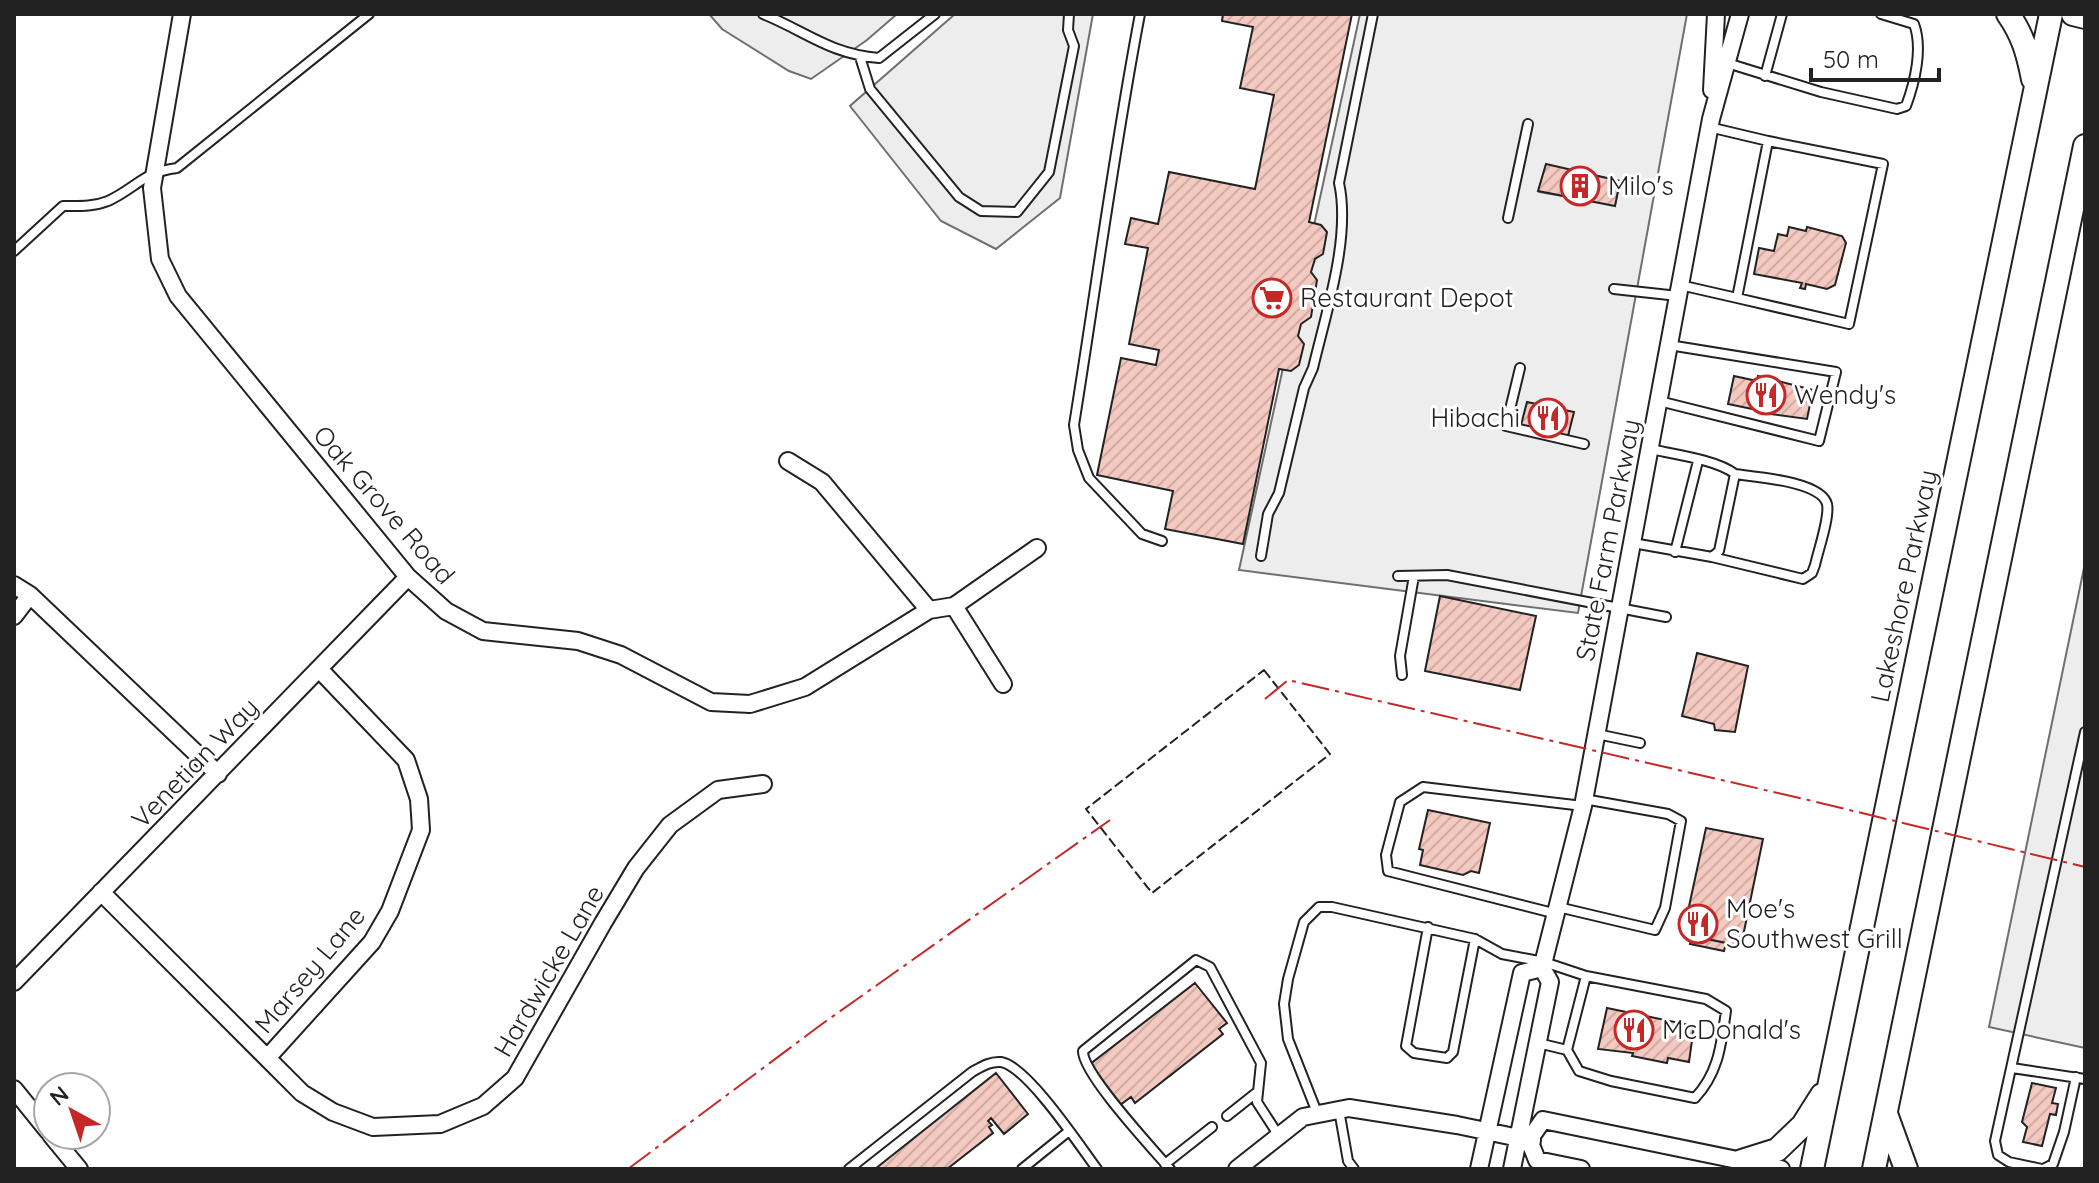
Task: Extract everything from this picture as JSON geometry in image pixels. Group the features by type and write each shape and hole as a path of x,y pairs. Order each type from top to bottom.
{"main road":[{"path":"2008,14 2027,48 2035,91"},
{"name":"Lakeshore Parkway","path":"1812,1169 2051,14"},
{"path":"2073,14 2085,17"},
{"path":"1874,1169 2085,146"},
{"path":"1742,1161 1777,1150 1803,1125 1829,1083"},
{"path":"1885,1112 1906,1169"}],"street":[{"name":"Oak Grove Road","path":"182,14 152,188 160,259 178,296 408,577 446,611 483,631 578,641 621,655 711,702 750,704 805,687 929,610 954,606 1037,548"},
{"name":"State Farm Parkway","path":"1710,123 1716,14"},
{"name":"State Farm Parkway","path":"1512,1169 1524,1139 1550,982 1543,965 1583,802 1710,123 1740,14"},
{"path":"788,461 822,482 929,610"},
{"name":"Venetian Way","path":"14,982 408,577"},
{"path":"14,585 30,595 218,774"},
{"path":"14,616 30,595"},
{"path":"954,606 1003,684"},
{"name":"Marsey Lane","path":"268,1057 372,942 390,911 421,830 419,799 406,760 320,670"},
{"name":"Hardwicke Lane","path":"101,892 302,1093 333,1112 373,1127 440,1124 483,1106 515,1078 636,868 670,825 718,790 763,784"},
{"path":"1479,1169 1522,973 1543,965"},
{"path":"14,1089 32,1111"},
{"path":"1237,1169 1303,1117 1349,1108 1524,1139 1537,1160 1581,1169"},
{"path":"1524,1139 1543,1120 1781,1169"},
{"path":"64,1151 79,1169"}],"lane":[{"path":"14,251 63,206 93,205 109,200 155,171 177,168 369,14"},
{"path":"763,14 794,27 830,48 860,57 879,58 935,14"},
{"path":"860,57 870,89 959,197 981,211 1017,212 1049,172 1074,46 1068,30 1069,14"},
{"path":"1140,14 1119,125 1108,216 1074,425 1078,450 1089,478 1142,534 1162,541"},
{"path":"1261,556 1268,514 1279,493 1304,388 1313,368 1344,232 1339,183 1373,14"},
{"path":"1765,76 1782,14"},
{"path":"1726,62 1765,76 1897,109 1906,106 1913,88 1919,37 1914,24 1881,14"},
{"path":"1614,289 1679,290 1737,298 1849,324 1883,164 1768,141 1710,123"},
{"path":"1508,218 1528,124"},
{"path":"1737,298 1768,141"},
{"path":"1658,401 1819,441 1836,372 1669,345"},
{"path":"1520,368 1506,426 1584,444"},
{"path":"1632,543 1712,557 1803,579 1812,573 1815,565 1827,507 1822,497 1803,485 1735,474 1727,467 1650,448"},
{"path":"1675,552 1698,461"},
{"path":"1712,557 1719,551 1735,474"},
{"path":"1398,576 1447,575 1666,617"},
{"path":"1402,675 1400,656 1414,576"},
{"path":"2012,1068 2080,1078 2053,1164 2043,1169 2009,1162 1998,1155 1995,1141 2085,732"},
{"path":"1596,734 1640,743"},
{"path":"1423,787 1583,802 1668,814 1681,821 1665,908 1655,930 1388,871 1386,855 1400,802 1423,787"},
{"path":"1318,1115 1288,1039 1284,1004 1304,922 1319,907 1428,927 1475,939 1502,954 1543,965 1706,999 1726,1011 1710,1082 1695,1098 1611,1081 1579,1071 1567,1050 1586,976"},
{"path":"1428,927 1406,1046 1414,1053 1447,1058 1453,1052 1475,939"},
{"path":"1212,1127 1168,1166 1085,1065 1083,1051 1196,960 1210,967 1261,1063 1256,1093 1260,1109 1279,1136"},
{"path":"1538,1043 1567,1050"},
{"path":"849,1169 972,1072 989,1063 1003,1062 1022,1074 1097,1169"},
{"path":"1227,1116 1256,1093"},
{"path":"1339,1110 1348,1161 1354,1169"},
{"path":"1022,1169 1069,1131"}],"shaded area":[{"path":"709,14 897,14 867,40 811,79 789,71 722,29"},
{"path":"955,14 1093,14 1060,198 996,249 941,221 850,106"},
{"path":"1360,14 1687,14 1578,613 1239,570","holes":["1546,165 1620,181 1615,205 1539,192"]},
{"path":"2085,563 2085,1048 1989,1027"}],"building":[{"path":"1223,14 1352,14 1309,222 1321,225 1327,232 1323,254 1315,259 1311,272 1317,280 1311,317 1301,324 1298,336 1304,344 1299,365 1291,371 1279,369 1243,544 1165,529 1173,491 1097,475 1121,358 1156,365 1159,350 1129,344 1148,248 1125,244 1131,218 1158,224 1169,172 1255,189 1274,95 1240,88 1253,27 1222,21"},
{"name":"Milo's","path":"1546,164 1620,181 1615,206 1538,191"},
{"path":"1789,227 1806,231 1807,227 1842,236 1846,243 1835,285 1827,289 1806,284 1805,289 1800,288 1802,283 1754,274 1759,248 1774,251 1778,234 1787,236"},
{"path":"1734,376 1757,381 1758,376 1813,390 1807,419 1770,414 1771,408 1763,407 1762,411 1728,404"},
{"name":"Hibachi","path":"1527,402 1574,412 1568,436 1521,425"},
{"path":"1440,596 1536,616 1520,690 1425,671"},
{"path":"1697,653 1748,666 1735,732 1715,730 1714,724 1682,716"},
{"path":"1428,810 1490,823 1479,873 1471,871 1463,875 1420,865 1423,850 1419,849"},
{"path":"1706,828 1763,839 1741,946 1683,934"},
{"path":"1692,936 1726,943 1724,951 1690,944"},
{"path":"1195,983 1227,1023 1219,1029 1223,1034 1135,1103 1131,1097 1120,1105 1089,1065"},
{"path":"1607,1008 1694,1026 1689,1062 1668,1058 1667,1063 1632,1056 1633,1053 1598,1049"},
{"path":"996,1073 1028,1114 1004,1134 991,1118 988,1121 993,1133 947,1169 875,1169"},
{"path":"2032,1083 2056,1088 2052,1103 2058,1104 2056,1115 2050,1114 2042,1146 2023,1142 2027,1127 2022,1122"}],"fence":[{"path":"1264,670 1330,754 1152,893 1086,809 1264,670"}],"power":[{"path":"1265,699 1288,680 2085,867"},
{"path":"628,1169 822,1024 1110,820"}],"place":[{"name":"Milo's","path":"1580,186"},
{"name":"Restaurant Depot","path":"1272,298"},
{"name":"Wendy's","path":"1766,395"},
{"name":"Hibachi","path":"1548,418"},
{"name":"Moe's Southwest Grill","path":"1698,924"},
{"name":"McDonald's","path":"1634,1030"}]}
